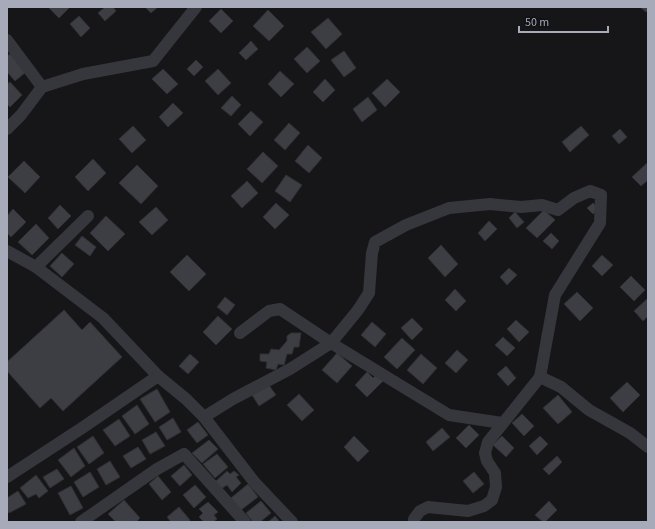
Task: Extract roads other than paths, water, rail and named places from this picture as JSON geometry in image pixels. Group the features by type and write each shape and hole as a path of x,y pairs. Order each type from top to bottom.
{"street":[{"path":"7,129 21,115 42,87 83,74 153,62 196,7"},
{"path":"7,40 42,87"},
{"path":"204,417 233,399 290,369 331,343 358,310 369,293 372,253 375,242 406,225 449,208 490,204 521,208 542,205 558,210 574,198 590,191 601,195 600,224 555,295 540,377 488,442 485,453 487,461 495,473 496,487 492,500 484,506 468,511 428,507 420,511 414,519 414,522"},
{"path":"36,267 88,216"},
{"path":"7,251 36,267 103,318 158,376 186,399 204,417 256,483 292,522"},
{"path":"240,333 269,311 280,309 331,343 449,415 502,424"},
{"path":"7,477 158,376"},
{"path":"540,377 561,387 589,410 630,433 648,447"},
{"path":"81,522 157,469 184,454 245,522"}]}
